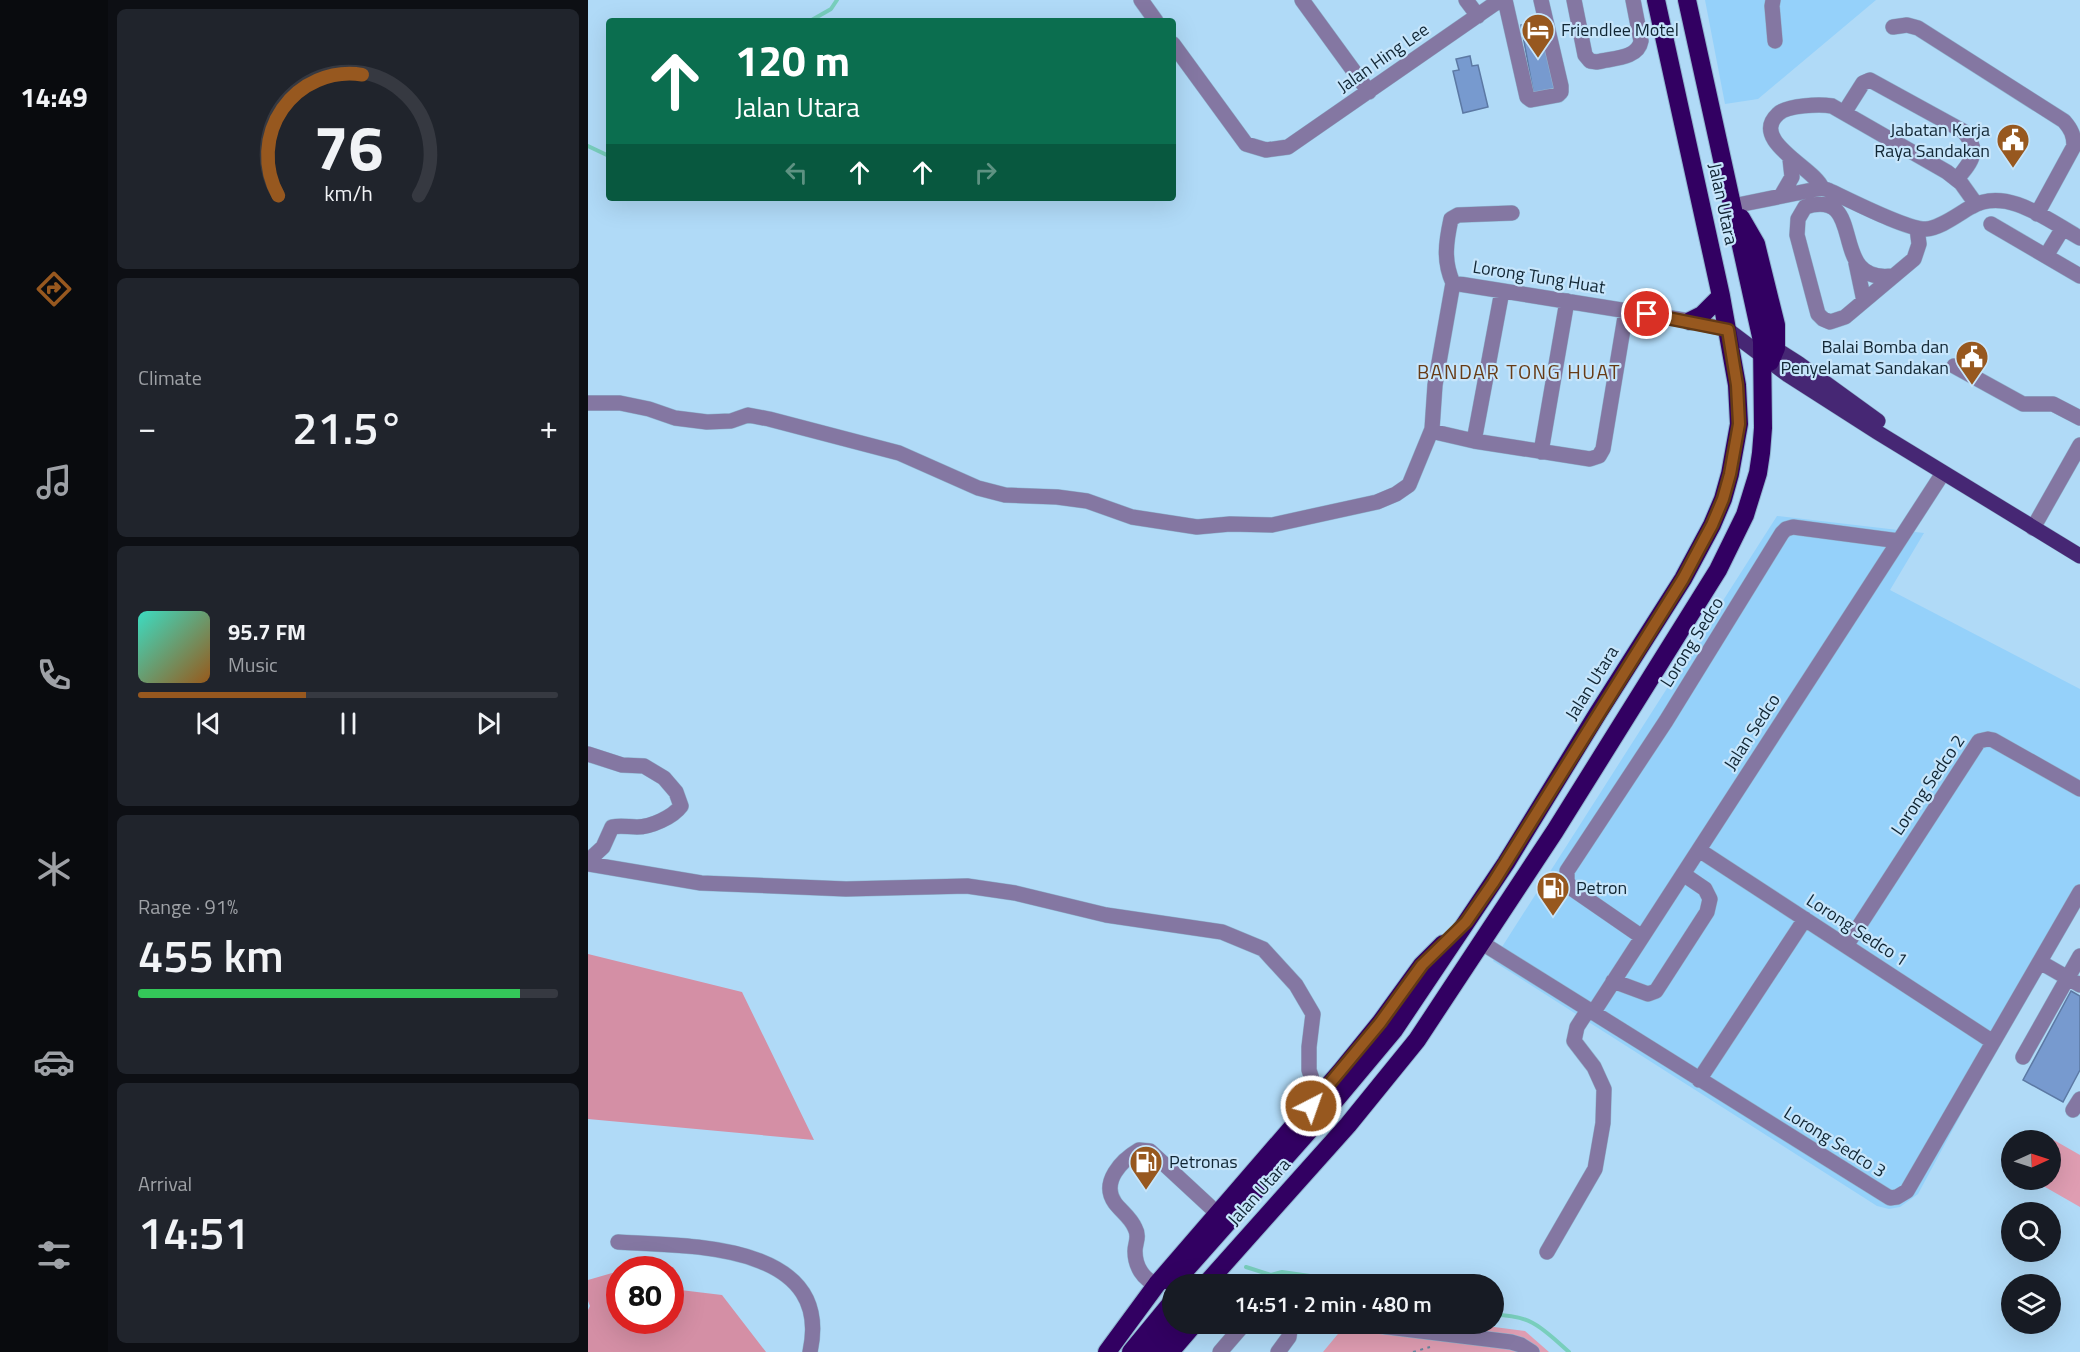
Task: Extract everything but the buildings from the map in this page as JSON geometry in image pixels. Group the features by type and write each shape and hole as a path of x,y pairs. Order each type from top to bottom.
{"highway":[{"name":"Jalan Utara","path":"1177,1274 1317,1111 1394,1030 1506,863 1683,579 1712,525 1730,474 1739,424 1737,385 1721,296 1656,0"},
{"name":"Jalan Utara","path":"1219,1274 1373,1095 1417,1040 1482,944 1718,570 1740,524 1758,473 1768,352 1776,325 1756,243 1733,206 1687,0"},
{"path":"1690,321 1702,315 1721,296"},
{"path":"1175,1274 1218,1214 1317,1111 1332,1122 1341,1119 1412,1030 1450,992"},
{"path":"1107,1352 1162,1291"},
{"name":"Jalan Utara","path":"1117,1352 1162,1292"},
{"path":"1131,1352 1162,1314"},
{"path":"1149,1352 1165,1334"},
{"path":"1170,1352 1186,1334"}],"main road":[{"path":"1728,330 1768,352 1885,426 1926,462 1943,473 2080,556"}],"street":[{"path":"1141,0 1154,18"},
{"path":"1302,0 1369,92"},
{"path":"1466,0 1478,16"},
{"name":"Jalan Hing Lee","path":"1176,48 1246,144 1266,150 1288,147 1500,0"},
{"path":"1505,0 1527,97 1532,100 1558,95 1561,92 1541,0"},
{"path":"1574,0 1585,55 1590,61 1597,62 1635,53 1640,48 1641,42 1633,0"},
{"path":"1773,0 1775,41"},
{"path":"1893,27 1907,25 1918,28 2064,121 2074,135 2077,147 2074,162 2037,214"},
{"path":"1844,113 1863,83 1870,80 1963,131 1970,139 1974,151 1970,164 1957,179"},
{"path":"1822,188 1816,179 1790,159 1770,132 1772,121 1779,112 1785,109 1832,106 1957,179 1976,204"},
{"path":"1781,196 1792,177 1790,159"},
{"path":"1733,206 1822,188 1917,228 1928,229 1976,204 1999,200 2011,202 2037,214 2080,238"},
{"path":"1864,301 1855,260 1839,214 1829,205 1817,203 1805,207 1798,219 1797,235 1818,314 1822,319 1830,322 1845,317 1914,259 1919,244 1917,228"},
{"path":"588,403 620,403 649,409 675,418 706,422 731,421 748,415 769,419 899,453 978,488 1005,495 1088,501 1132,517 1197,527 1230,524 1272,525 1377,502 1396,494 1409,485 1432,429 1435,385 1454,283 1447,269 1450,219 1458,215 1512,213"},
{"path":"1991,224 2080,276"},
{"path":"2046,256 2063,228"},
{"path":"1855,260 1870,276 1880,278 1892,276"},
{"name":"Lorong Tung Huat","path":"1454,283 1690,321 1728,330"},
{"path":"1474,441 1502,291"},
{"path":"1541,452 1567,302"},
{"path":"1432,429 1435,432 1474,441 1541,452 1590,459 1599,456 1603,450 1626,311"},
{"path":"1954,366 2023,404 2053,404 2080,418"},
{"path":"2033,528 2080,445"},
{"name":"Jalan Sedco","path":"1547,1252 1595,1169 1603,1123 1604,1089 1594,1067 1574,1041 1577,1027 1613,981 1943,473"},
{"name":"Lorong Sedco","path":"1642,937 1571,888 1567,881 1567,871 1666,721 1782,533 1793,527 1899,541"},
{"name":"Lorong Sedco 2","path":"1846,946 1979,741 1993,740 2080,789"},
{"path":"588,754 622,765 644,766 663,778 676,792 681,806 676,813 653,823 639,827 620,825 612,827 603,847 588,862"},
{"name":"Lorong Sedco 1","path":"1699,850 1993,1042"},
{"path":"588,862 701,882 846,890 967,886 1015,893 1106,915 1222,932 1263,948 1296,985 1313,1014 1309,1070 1316,1091 1317,1111"},
{"path":"1613,981 1648,994 1656,991 1707,912 1710,899 1705,889 1683,874"},
{"name":"Lorong Sedco 3","path":"1482,944 1890,1198 1898,1197 1907,1191 2080,892"},
{"path":"1699,1080 1805,919"},
{"path":"2023,1057 2073,982 2080,956"},
{"path":"2040,962 2073,982"},
{"path":"1162,1283 1148,1281 1138,1267 1135,1251 1138,1236 1136,1228 1114,1202 1110,1192 1110,1182 1124,1162 1139,1150 1150,1152 1218,1214"},
{"path":"618,1242 705,1247 761,1260 790,1279 808,1301 812,1317 813,1341 810,1352"},
{"path":"1220,1352 1236,1334"},
{"path":"1278,1352 1290,1334"},
{"path":"1445,1334 1511,1342 1532,1352"}],"shaded area":[{"path":"1705,0 1876,0 1758,99 1725,104"},
{"path":"1777,516 1924,533 1890,590 2080,689 2080,906 1987,1066 1918,1194 1900,1207 1889,1209 1877,1206 1493,961"},
{"path":"588,954 742,992 814,1140 588,1119"},
{"path":"2061,1144 2080,1155 2080,1207 2050,1190 2061,1190"},
{"path":"606,1275 606,1334 684,1334 684,1290 722,1295 766,1352 588,1352 588,1310 590,1306 588,1280"},
{"path":"1504,1328 1525,1331 1549,1352 1323,1352 1338,1334 1504,1334"}],"waterway":[{"path":"815,18 831,9 837,0"},
{"path":"588,146 606,155"},
{"path":"1246,1267 1268,1274"},
{"path":"1275,1274 1282,1272 1296,1274"},
{"path":"1504,1316 1518,1317 1536,1324 1569,1352"}],"place":[{"name":"Friendlee Motel","path":"1538,59"},
{"name":"Jabatan Kerja Raya Sandakan","path":"2013,169"},
{"name":"Balai Bomba dan Penyelamat Sandakan","path":"1972,386"},
{"name":"Petron","path":"1553,917"},
{"name":"Petronas","path":"1146,1191"}],"district":[{"name":"BANDAR TONG HUAT","path":"1519,372"}],"route":[{"path":"1311,1106 1380,1023 1429,956 1466,922 1506,863 1683,579 1712,525 1730,474 1739,424 1737,385 1728,330 1647,314"}]}
